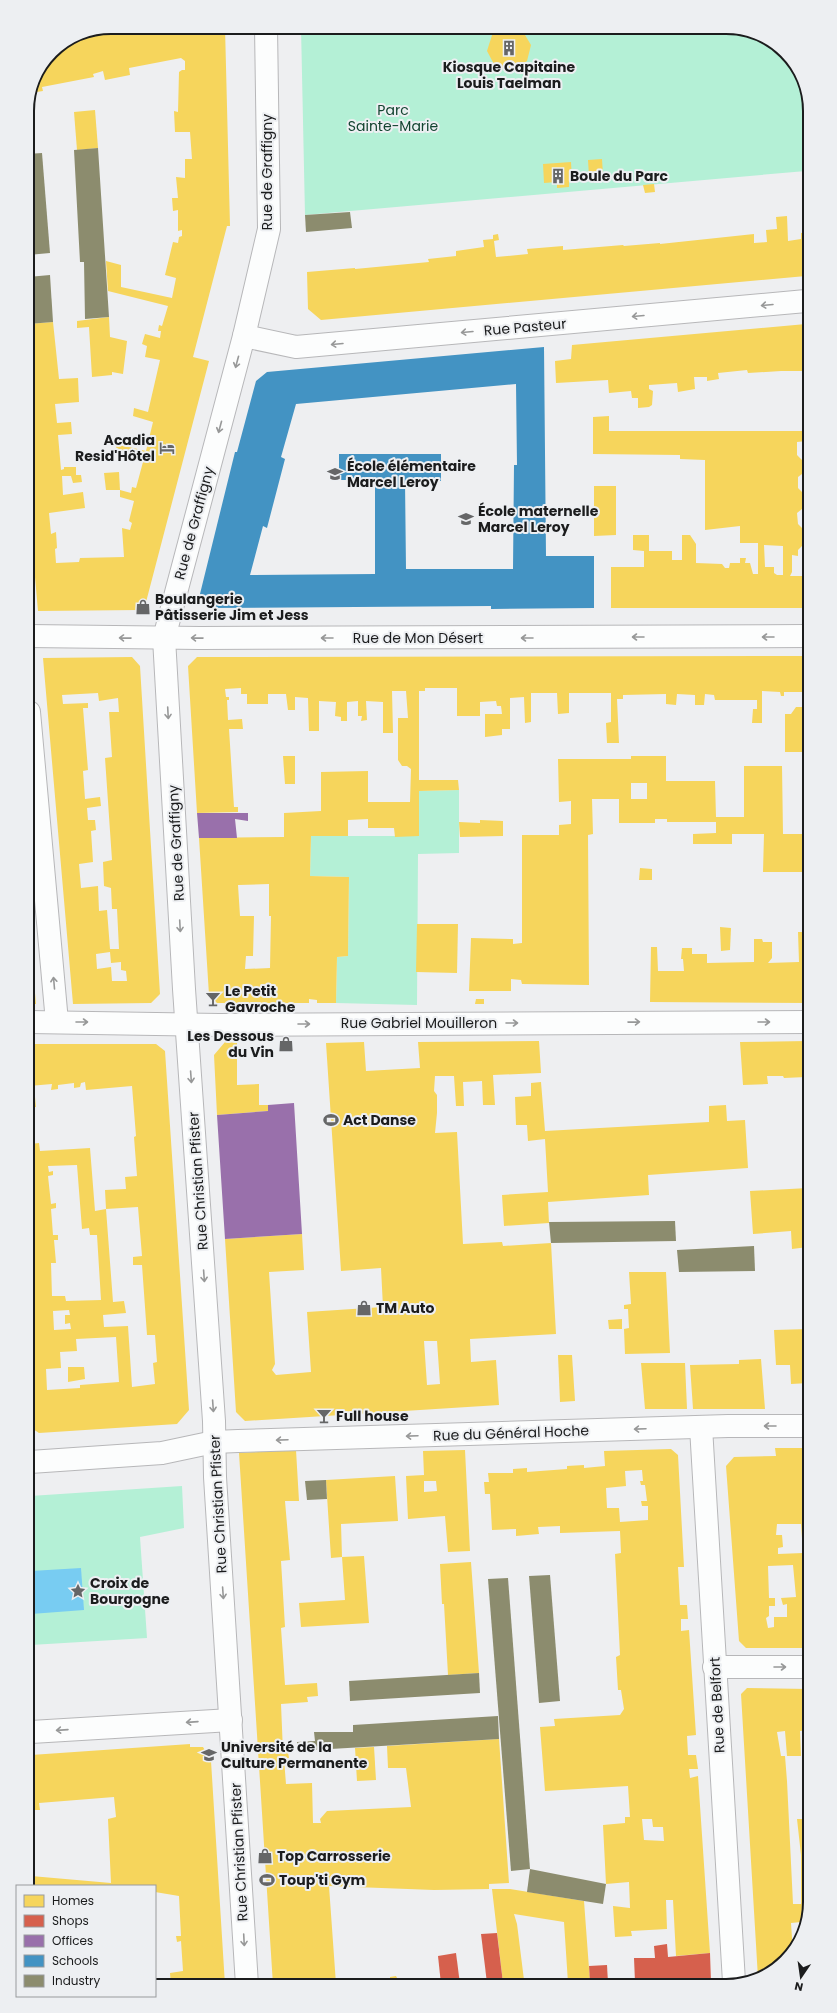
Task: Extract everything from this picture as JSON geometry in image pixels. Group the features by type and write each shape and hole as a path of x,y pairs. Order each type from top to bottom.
{"street":[{"name":"Rue de Graffigny","path":"187,1024 164,638 244,336 269,229 266,34"},
{"name":"Rue Pasteur","path":"244,336 296,347 803,301"},
{"name":"Rue de Mon Désert","path":"34,636 164,638 803,636"},
{"path":"34,765 58,1022"},
{"name":"Rue Gabriel Mouilleron","path":"34,1022 187,1024 803,1022"},
{"name":"Rue Christian Pfister","path":"187,1024 247,1979"},
{"name":"Rue du Général Hoche","path":"34,1462 162,1453 214,1442 701,1427 803,1426"},
{"name":"Rue de Belfort","path":"701,1427 714,1667 734,1979"},
{"path":"714,1667 803,1667"},
{"path":"34,1732 231,1720"}],"green space":[{"name":"Parc Sainte-Marie","path":"301,34 741,35 765,44 773,50 793,72 799,86 803,111 803,171 305,215"},
{"path":"459,790 459,853 418,854 417,1005 336,1003 337,957 348,956 349,877 310,876 311,836 419,836 419,791"},
{"path":"182,1486 184,1528 140,1537 147,1638 34,1645 34,1496"}],"water":[{"path":"81,1568 84,1610 34,1614 34,1571"}],"building: Homes":[{"path":"225,34 230,226 227,226 193,357 209,361 145,606 140,610 38,611 34,566 34,324 53,322 59,379 78,378 79,402 55,404 57,423 71,422 72,434 58,435 61,470 64,469 64,467 76,467 76,475 81,475 82,482 73,483 71,476 62,476 63,495 83,492 85,508 49,513 51,534 56,532 56,563 79,562 80,558 124,557 122,528 130,530 132,523 129,521 134,501 120,497 120,490 131,493 132,487 136,488 143,462 117,455 116,444 146,451 153,422 133,416 134,408 148,412 160,360 145,357 147,346 142,344 145,334 160,338 161,331 158,331 159,325 162,326 168,306 108,291 106,261 121,265 121,287 172,298 176,278 165,275 173,242 178,243 179,237 182,236 182,230 178,231 178,210 173,211 172,198 178,198 176,177 185,178 185,159 192,159 190,132 175,132 174,111 178,112 179,72 185,70 185,61 181,58 129,68 130,75 105,80 103,71 93,74 94,77 42,87 43,91 37,92 42,77 53,60 72,44 96,35"},
{"name":"Kiosque Capitaine Louis Taelman","path":"492,34 524,34 531,45 527,61 511,71 495,66 487,51"},
{"path":"95,110 98,148 77,150 74,112"},
{"path":"602,159 603,175 589,176 588,160"},
{"name":"Boule du Parc","path":"571,162 572,180 569,181 569,187 557,188 557,182 544,183 543,164"},
{"path":"654,184 655,192 645,193 643,185"},
{"path":"787,216 788,241 801,239 801,233 803,233 803,276 321,320 308,309 307,272 429,262 428,259 456,256 456,251 484,247 483,240 493,239 493,235 498,234 499,240 494,241 496,257 528,254 527,249 563,246 563,250 623,245 660,244 754,234 754,243 767,242 766,230 777,229 776,217"},
{"path":"109,317 110,337 127,341 123,374 112,372 112,375 92,377 89,327 77,328 77,321"},
{"path":"803,324 803,371 748,373 747,370 718,373 719,379 707,381 707,377 694,377 695,389 678,392 677,383 649,385 649,389 653,391 652,405 649,407 638,408 638,398 632,398 631,391 609,393 608,380 556,383 555,361 571,359 572,345"},
{"path":"609,416 609,431 803,431 803,441 797,442 797,455 802,460 802,474 798,477 798,488 802,492 802,509 797,513 798,524 802,528 802,546 798,550 798,556 792,555 792,572 790,576 803,576 803,608 611,608 611,567 644,567 644,551 633,550 633,535 649,535 649,551 672,551 672,560 682,560 682,535 690,535 696,544 696,563 722,564 725,568 729,568 730,563 740,563 740,558 746,558 745,563 750,563 753,574 758,574 758,543 740,543 740,526 705,530 705,460 680,459 680,455 593,454 593,417","holes":["764,545 783,546 783,575 777,575 774,573 774,567 765,567"]},
{"path":"119,472 120,490 106,490 104,473"},
{"path":"594,486 616,486 616,535 594,536"},
{"path":"803,656 803,692 784,692 784,696 781,696 780,692 762,691 762,723 752,723 753,709 757,709 757,700 715,700 714,695 705,694 704,705 695,705 695,695 677,694 676,705 666,704 666,694 623,695 623,699 617,699 619,743 607,743 606,723 611,722 611,693 569,693 569,713 558,714 557,693 531,693 531,722 525,723 524,697 510,698 510,729 502,729 502,735 485,737 485,714 502,714 501,706 497,706 496,701 480,702 480,716 457,716 457,688 425,688 425,691 419,691 419,780 458,780 459,790 419,791 419,836 395,837 394,828 368,828 368,819 348,820 348,836 311,836 310,876 349,877 348,956 337,957 336,1003 317,1003 317,1000 309,999 309,1003 217,1003 209,995 199,838 284,837 284,813 321,811 321,772 368,771 368,802 410,802 411,769 407,766 402,766 398,760 398,718 408,718 406,691 392,691 393,733 383,733 383,702 366,701 367,720 361,721 362,716 358,716 358,701 347,702 347,721 341,721 341,717 335,716 336,702 319,701 319,731 309,731 308,698 295,697 295,710 288,710 286,694 268,694 268,704 247,704 247,694 241,694 241,688 225,689 226,697 229,697 229,700 227,700 228,720 242,719 243,729 229,729 234,807 238,807 238,812 197,813 188,666 197,657","holes":["269,884 269,916 271,916 270,968 245,969 246,956 253,956 254,916 240,916 238,885"]},
{"path":"132,657 140,666 160,994 151,1003 73,1004 43,658","holes":["98,693 99,701 118,698 119,712 109,712 112,757 105,758 112,860 103,862 104,886 111,888 112,909 117,909 119,949 110,949 107,910 99,911 98,886 81,888 79,864 93,862 91,831 96,830 95,820 88,820 87,808 101,806 100,797 85,799 83,771 88,770 83,708 88,708 88,703 63,704 62,695","110,952 111,963 121,962 121,970 126,971 127,981 112,981 111,967 97,969 96,954"]},
{"path":"796,707 803,707 803,752 785,752 785,714 791,714"},
{"path":"283,756 295,756 295,784 285,784"},
{"path":"631,756 666,756 666,781 715,781 716,817 744,817 744,766 782,766 783,834 803,834 803,872 763,872 764,834 732,834 732,844 693,844 693,834 716,833 716,822 667,822 667,819 655,819 655,823 619,823 619,799 592,799 593,834 588,835 589,985 522,984 521,980 511,979 511,991 469,991 471,938 513,939 513,944 522,943 522,835 559,835 559,825 571,824 571,801 559,802 558,759 631,759","holes":["631,783 647,783 647,799 631,799"]},
{"path":"480,820 503,821 503,836 460,837 459,822 480,823"},
{"path":"640,868 652,869 652,880 639,880"},
{"path":"417,924 458,924 457,973 416,972"},
{"path":"720,927 731,928 730,950 721,951"},
{"path":"798,932 803,932 803,1003 650,1002 651,947 657,947 658,971 684,971 683,959 681,959 682,948 692,948 692,954 707,954 707,963 754,962 754,939 762,939 763,942 772,942 772,958 768,963 799,962"},
{"path":"34,983 36,1004 34,1004"},
{"path":"476,999 484,999 484,1004 475,1004"},
{"path":"539,1041 541,1073 493,1075 495,1105 483,1105 482,1081 463,1082 464,1106 456,1106 454,1076 435,1076 434,1091 437,1095 437,1113 435,1133 457,1132 463,1244 502,1242 503,1246 551,1243 556,1334 470,1339 471,1362 496,1360 499,1405 245,1421 236,1412 225,1239 302,1234 304,1270 269,1272 275,1364 272,1370 276,1375 311,1372 307,1312 383,1307 381,1268 341,1271 326,1043 364,1042 366,1071 420,1068 418,1042","holes":["424,1341 437,1341 440,1384 427,1385"]},
{"path":"803,1041 803,1077 784,1078 783,1076 767,1076 768,1084 743,1085 740,1042"},
{"path":"225,1042 237,1043 237,1085 259,1084 259,1105 268,1105 268,1111 217,1115 214,1055"},
{"path":"34,1044 156,1044 165,1051 189,1410 177,1424 39,1433 34,1430 34,1144 39,1143 40,1151 90,1148 95,1211 106,1209 105,1190 126,1189 125,1177 137,1176 134,1137 136,1136 132,1086 86,1090 85,1082 81,1083 80,1087 74,1088 74,1083 58,1085 58,1089 51,1090 52,1084 34,1086","holes":["77,1165 82,1229 89,1228 90,1235 97,1235 101,1300 66,1301 65,1296 52,1296 51,1263 56,1263 54,1240 58,1240 58,1235 53,1235 51,1209 56,1208 56,1203 51,1204 48,1176 53,1175 53,1171 49,1172 48,1166","138,1207 142,1256 133,1257 133,1265 142,1265 147,1335 155,1335 157,1362 153,1363 155,1384 132,1387 128,1326 104,1327 103,1315 126,1313 124,1301 113,1302 106,1209","69,1310 70,1315 65,1315 65,1324 70,1323 71,1329 54,1330 53,1311","116,1337 119,1382 80,1385 80,1388 47,1390 46,1369 61,1368 60,1352 77,1351 76,1339"]},
{"path":"541,1082 545,1131 709,1122 709,1106 726,1105 727,1121 745,1120 748,1168 648,1175 649,1195 548,1202 549,1223 504,1226 502,1195 548,1192 545,1139 528,1141 527,1125 516,1125 515,1097 531,1096 531,1083"},
{"path":"34,1097 35,1097 36,1107 34,1107"},
{"path":"803,1188 803,1248 792,1249 791,1231 753,1234 750,1191"},
{"path":"629,1272 666,1272 670,1353 625,1354 624,1329 629,1328 628,1309 624,1309 624,1305 631,1304"},
{"path":"622,1319 622,1329 609,1329 608,1320"},
{"path":"803,1329 803,1383 791,1384 790,1365 776,1365 774,1330"},
{"path":"558,1355 572,1355 575,1401 560,1402"},
{"path":"761,1359 765,1409 693,1409 690,1365 739,1364 739,1360"},
{"path":"641,1363 685,1363 687,1409 645,1409"},
{"path":"68,1367 84,1367 85,1379 68,1382"},
{"path":"775,1448 803,1448 803,1553 803,1604 803,1648 746,1648 739,1641 726,1466 734,1457 776,1456","holes":["777,1524 801,1524 803,1553 778,1554 778,1548 783,1547 782,1535 776,1535","793,1565 796,1597 781,1598 783,1605 787,1604 787,1617 774,1617 774,1627 768,1628 766,1618 769,1616 769,1606 775,1606 775,1598 769,1598 768,1566"]},
{"path":"671,1449 678,1455 684,1567 678,1567 680,1605 687,1605 688,1619 681,1619 681,1631 689,1630 696,1735 687,1736 688,1755 696,1755 698,1769 689,1769 690,1778 698,1776 710,1953 676,1956 673,1900 666,1900 667,1929 631,1931 632,1936 615,1937 613,1906 630,1908 629,1882 606,1884 603,1825 625,1823 625,1817 630,1817 628,1786 545,1791 540,1727 555,1726 554,1719 620,1715 624,1709 621,1690 618,1690 616,1657 620,1655 615,1554 621,1553 620,1531 560,1533 560,1526 538,1527 539,1534 516,1536 516,1529 492,1530 490,1494 485,1494 484,1482 489,1482 488,1473 513,1473 513,1469 527,1468 527,1472 567,1469 567,1466 584,1465 584,1468 605,1466 604,1451","holes":["642,1470 643,1481 640,1481 641,1485 645,1485 647,1501 641,1501 642,1506 648,1506 648,1520 620,1522 619,1508 607,1508 606,1488 626,1486 625,1471","642,1819 652,1819 653,1827 663,1827 664,1841 644,1840"]},
{"path":"296,1450 299,1501 285,1501 290,1560 281,1561 285,1627 281,1628 285,1685 317,1683 318,1696 307,1697 308,1702 281,1704 283,1752 288,1752 289,1758 284,1759 286,1784 312,1783 313,1823 321,1823 320,1819 327,1811 411,1807 406,1768 388,1768 387,1746 499,1739 509,1883 489,1884 489,1889 434,1890 329,1886 336,1979 273,1979 239,1453"},
{"path":"465,1450 470,1551 448,1552 445,1516 408,1519 406,1476 424,1475 423,1451","holes":["424,1481 436,1481 437,1491 424,1492"]},
{"path":"395,1476 398,1521 341,1524 342,1557 331,1558 326,1480"},
{"path":"364,1556 369,1623 301,1627 299,1603 345,1600 342,1557"},
{"path":"471,1562 479,1673 448,1675 440,1564"},
{"path":"747,1688 803,1689 803,1731 800,1731 801,1756 787,1756 785,1731 777,1732 781,1756 785,1756 793,1904 801,1904 801,1855 797,1819 803,1819 802,1912 800,1922 791,1923 792,1941 790,1945 773,1963 758,1972 741,1694"},
{"path":"190,1744 190,1747 203,1747 211,1761 225,1979 170,1979 170,1973 183,1971 181,1941 177,1942 176,1936 181,1936 179,1896 156,1892 156,1885 34,1885 34,1876 111,1883 108,1819 116,1817 114,1797 39,1803 40,1810 34,1810 34,1755"},
{"path":"374,1747 376,1780 357,1781 355,1748"},
{"path":"492,1889 510,1889 584,1901 590,1979 568,1979 564,1922 514,1914 517,1924 524,1979 503,1979"},
{"path":"396,1976 398,1979 390,1979 390,1977"}],"building: Shops":[{"path":"497,1933 503,1979 487,1979 481,1934"},
{"path":"667,1944 668,1957 710,1953 711,1979 635,1979 634,1958 655,1958 654,1946"},
{"path":"456,1953 459,1979 440,1979 438,1956"},
{"path":"607,1965 608,1979 590,1979 589,1966"}],"building: Offices":[{"path":"197,813 248,813 248,821 235,819 237,838 199,838"},
{"path":"294,1103 302,1234 225,1239 217,1115 268,1111 268,1105"}],"building: Schools":[{"path":"544,347 546,556 594,556 594,608 491,609 491,606 207,608 199,598 235,452 237,452 256,381 267,372","holes":["516,384 517,465 514,465 513,569 406,569 405,481 441,481 441,454 339,454 339,480 375,480 375,574 250,575 263,526 267,528 285,459 281,457 296,404"]}],"building: Industry":[{"path":"98,148 109,317 85,319 84,262 80,262 74,150"},
{"path":"42,153 50,253 34,254 34,154"},
{"path":"350,212 352,228 306,232 305,215"},
{"path":"50,275 53,322 34,324 34,276"},
{"path":"675,1221 676,1241 551,1243 549,1222"},
{"path":"754,1246 755,1271 679,1272 677,1250"},
{"path":"326,1480 327,1499 307,1500 305,1481"},
{"path":"550,1575 560,1701 539,1703 529,1576"},
{"path":"508,1578 530,1869 511,1871 488,1579"},
{"path":"479,1673 480,1693 350,1701 349,1681"},
{"path":"498,1716 499,1739 297,1751 297,1742 315,1741 314,1732 353,1732 353,1725"},
{"path":"530,1869 606,1884 603,1904 527,1892"}],"place":[{"name":"Kiosque Capitaine Louis Taelman","path":"509,48"},
{"name":"Boule du Parc","path":"558,176"},
{"name":"Acadia Resid'Hôtel","path":"167,448"},
{"name":"École élémentaire Marcel Leroy","path":"335,474"},
{"name":"École maternelle Marcel Leroy","path":"466,519"},
{"name":"Boulangerie Pâtisserie Jim et Jess","path":"143,607"},
{"name":"Le Petit Gavroche","path":"213,999"},
{"name":"Les Dessous du Vin","path":"286,1044"},
{"name":"Act Danse","path":"331,1120"},
{"name":"TM Auto","path":"364,1308"},
{"name":"Full house","path":"324,1416"},
{"name":"Croix de Bourgogne","path":"78,1591"},
{"name":"Université de la Culture Permanente","path":"209,1755"},
{"name":"Top Carrosserie","path":"265,1856"},
{"name":"Toup'ti Gym","path":"267,1880"}]}
